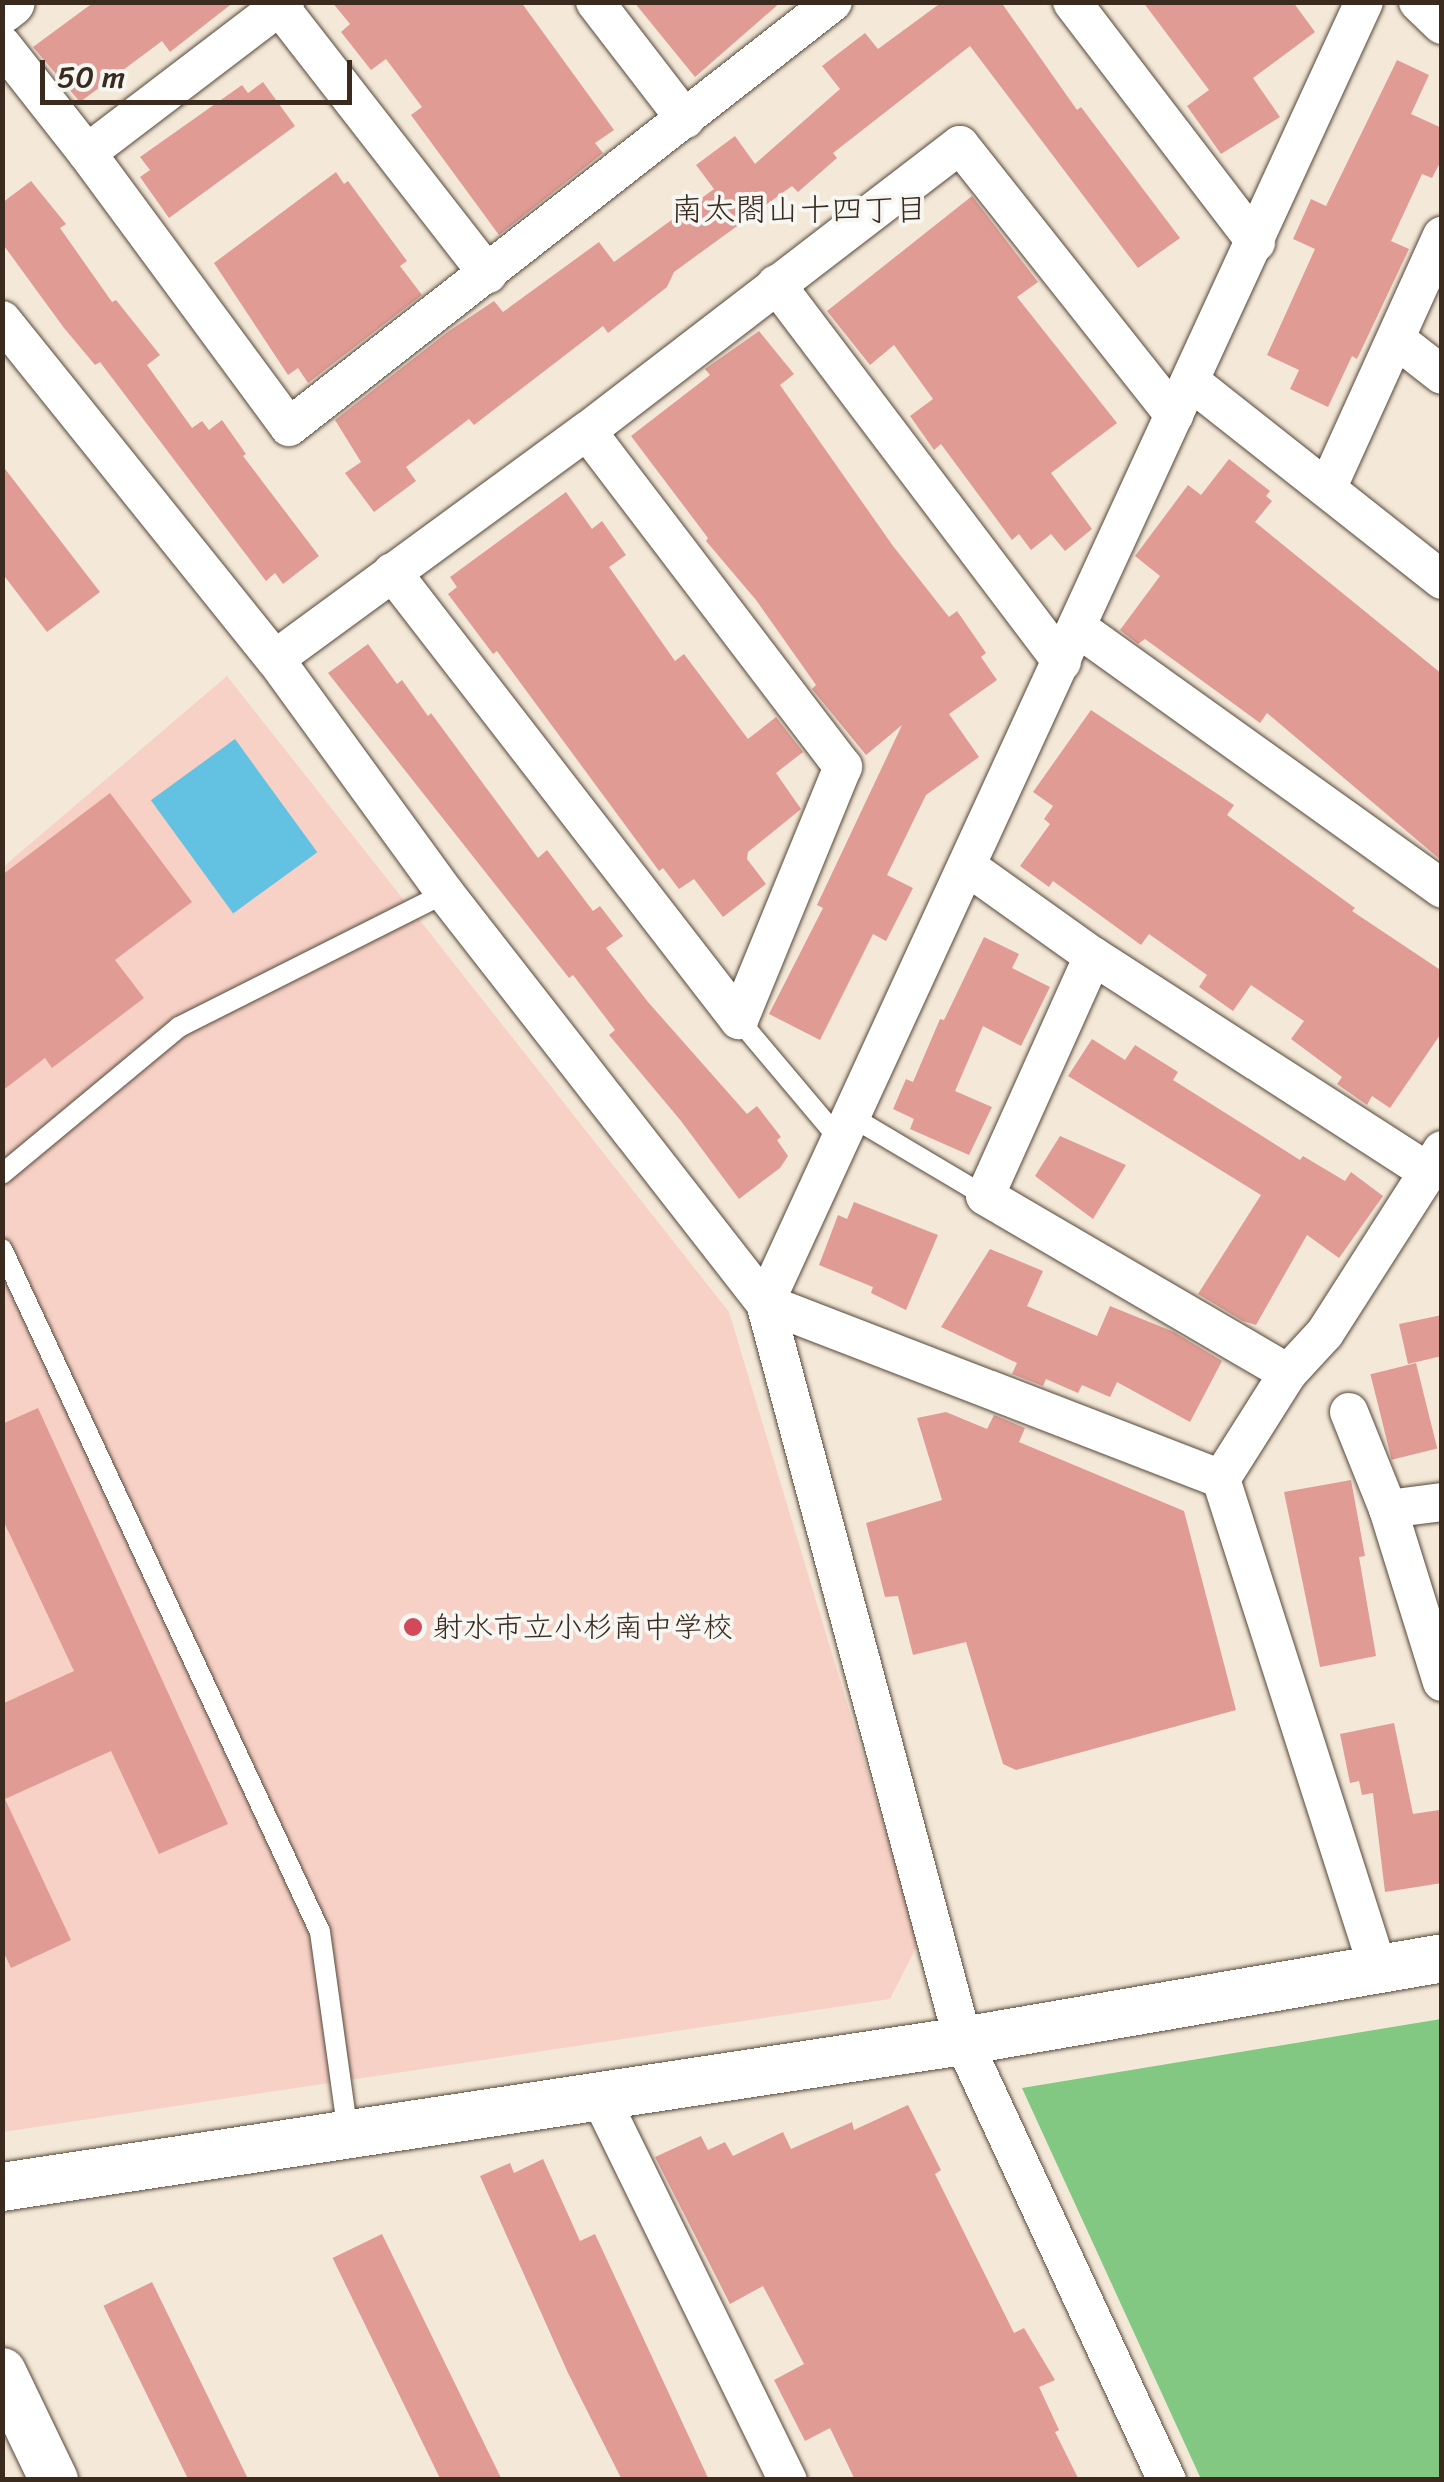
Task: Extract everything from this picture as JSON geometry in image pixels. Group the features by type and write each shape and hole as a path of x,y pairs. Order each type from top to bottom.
{"street":[{"path":"2,9 11,2"},
{"path":"595,2 685,120"},
{"path":"2,45 87,153 289,427 833,2"},
{"path":"1072,2 1256,243"},
{"path":"1418,2 1442,25"},
{"path":"765,1304 1256,243 1363,3"},
{"path":"87,153 280,4 488,274"},
{"path":"275,659 587,431 960,144 1182,398 1327,489 1442,580"},
{"path":"1327,489 1442,236"},
{"path":"776,284 1062,662"},
{"path":"2,320 275,659 445,893 765,1304 963,2041 1167,2480"},
{"path":"1396,338 1442,376"},
{"path":"392,572 740,1020 843,768 587,431"},
{"path":"1078,628 1442,889"},
{"path":"968,867 1093,956 1434,1160 1326,1333 1288,1373 1221,1479"},
{"path":"1093,956 985,1196 1288,1373"},
{"path":"765,1304 1221,1479"},
{"path":"1349,1412 1388,1509 1442,1682"},
{"path":"1221,1479 1378,1969"},
{"path":"1388,1509 1442,1502"},
{"path":"2,2186 963,2041 1442,1958"},
{"path":"599,2095 788,2480"},
{"path":"2,2372 54,2480"}],"lane":[{"path":"2,1174 179,1027 445,893"},
{"path":"740,1020 846,1129 985,1196"},
{"path":"2,1248 320,1932 348,2134"}],"shaded area":[{"name":"射水市立小杉南中学校","path":"227,676 729,1312 919,1942 890,1999 3,2132 3,867"}],"green space":[{"path":"1441,2019 1441,2479 1201,2479 1022,2088"}],"water":[{"path":"235,739 317,852 233,913 151,800"}],"building":[{"path":"94,2 234,2 170,52 162,41 80,102 33,47"},
{"path":"332,2 521,2 614,130 595,143 603,153 499,235 411,115 422,107 386,59 371,70 341,32 350,24"},
{"path":"634,2 781,2 695,77"},
{"path":"942,2 1001,2 1077,110 1081,107 1180,238 1138,268 970,46 833,153 837,158 798,192 792,186 674,272 667,287 608,333 603,326 474,425 469,419 406,467 416,481 374,512 345,473 361,462 335,420 494,301 503,312 599,242 614,262 714,189 696,165 735,136 755,164 840,89 822,66 865,33 878,49"},
{"path":"1143,2 1293,2 1315,32 1253,78 1280,117 1221,154 1187,106 1209,90"},
{"path":"1397,60 1429,75 1411,114 1442,128 1442,159 1432,178 1422,174 1391,241 1409,249 1357,359 1352,356 1328,407 1290,389 1299,370 1267,355 1315,249 1293,239 1311,199 1326,206"},
{"path":"263,82 295,126 169,218 140,177 150,170 140,157 242,85 248,93"},
{"path":"336,172 344,184 348,181 407,261 400,266 422,295 308,383 298,368 288,375 214,263"},
{"path":"31,181 66,224 60,228 112,302 116,300 160,355 147,365 192,428 202,421 209,430 222,420 246,454 243,456 319,556 283,584 275,573 266,581 100,362 95,365 64,328 2,243 2,203"},
{"path":"972,196 1038,282 1017,297 1117,423 1051,473 1092,529 1065,551 1051,534 1031,550 1019,534 1012,540 941,444 934,450 910,416 933,399 894,345 870,365 827,311"},
{"path":"759,331 794,374 780,385 893,546 949,617 957,611 986,653 981,657 997,680 949,714 979,757 926,795 887,875 913,888 886,941 873,934 820,1040 769,1014 823,908 817,905 902,725 866,755 812,689 816,685 756,600 706,541 708,538 631,436 710,375 705,369"},
{"path":"1229,459 1270,491 1266,496 1272,501 1255,522 1442,674 1442,861 1267,713 1260,723 1145,639 1138,644 1120,630 1160,576 1135,556 1188,485 1201,495"},
{"path":"2,465 100,592 47,632 2,573"},
{"path":"566,492 592,529 602,521 626,555 609,567 675,661 684,654 748,739 776,717 803,752 776,773 801,809 748,852 747,859 766,884 723,917 694,879 679,889 663,868 659,871 497,651 493,654 448,594 457,587 450,577"},
{"path":"368,644 397,684 402,680 428,716 431,713 538,858 547,850 593,911 600,906 623,936 606,948 648,1002 747,1114 757,1106 781,1137 777,1140 788,1156 780,1168 739,1199 681,1121 609,1035 615,1030 573,975 569,978 328,673"},
{"path":"1091,710 1234,805 1227,815 1355,908 1352,911 1442,971 1442,1032 1390,1108 1372,1096 1367,1105 1337,1084 1342,1077 1291,1039 1304,1021 1251,985 1233,1011 1199,987 1207,975 1149,934 1141,945 1053,881 1049,887 1020,866 1050,824 1044,819 1053,806 1033,792"},
{"path":"110,793 192,902 115,960 144,998 52,1068 45,1058 2,1091 2,875"},
{"path":"984,937 1019,954 1012,968 1050,987 1021,1046 983,1026 955,1091 992,1107 969,1155 910,1129 914,1119 893,1109 906,1079 913,1082 940,1019 944,1020"},
{"path":"1092,1039 1125,1060 1135,1045 1178,1072 1173,1080 1300,1160 1303,1156 1345,1181 1351,1172 1383,1196 1339,1258 1307,1235 1256,1325 1243,1321 1198,1294 1261,1195 1068,1076"},
{"path":"1060,1136 1126,1165 1093,1219 1035,1176"},
{"path":"854,1202 938,1235 906,1310 871,1293 873,1287 819,1265 838,1215 847,1219"},
{"path":"990,1249 1043,1271 1027,1306 1097,1336 1110,1306 1174,1332 1222,1361 1190,1422 1117,1382 1110,1397 1082,1385 1078,1393 1046,1379 1043,1386 1012,1374 1017,1363 941,1327"},
{"path":"1442,1315 1442,1356 1408,1364 1399,1324"},
{"path":"1416,1363 1437,1448 1392,1460 1370,1374"},
{"path":"38,1408 228,1824 159,1854 111,1751 5,1799 71,1940 11,1968 2,1949 2,1704 74,1671 2,1518 2,1424"},
{"path":"946,1412 987,1429 994,1415 1025,1428 1019,1442 1184,1511 1236,1710 1016,1770 1003,1764 966,1642 913,1655 898,1596 885,1597 866,1523 942,1500 917,1418"},
{"path":"1351,1480 1365,1556 1359,1557 1376,1656 1320,1667 1284,1492"},
{"path":"1394,1723 1413,1814 1439,1810 1442,1883 1385,1892 1373,1793 1362,1795 1359,1781 1350,1783 1340,1734"},
{"path":"908,2105 941,2170 935,2174 1014,2333 1024,2328 1055,2380 1039,2387 1059,2430 1055,2432 1079,2480 855,2480 830,2428 805,2441 774,2380 804,2364 763,2286 730,2304 655,2157 701,2136 708,2150 725,2142 733,2156 783,2132 791,2149 852,2122 854,2130"},
{"path":"543,2159 580,2241 595,2234 709,2480 622,2480 568,2373 480,2176 510,2163 514,2173"},
{"path":"382,2234 502,2480 441,2480 333,2258"},
{"path":"152,2282 248,2480 188,2480 103,2306"}],"place":[{"name":"射水市立小杉南中学校","path":"413,1627"}],"district":[{"name":"南太閤山十四丁目","path":"799,210"}]}
